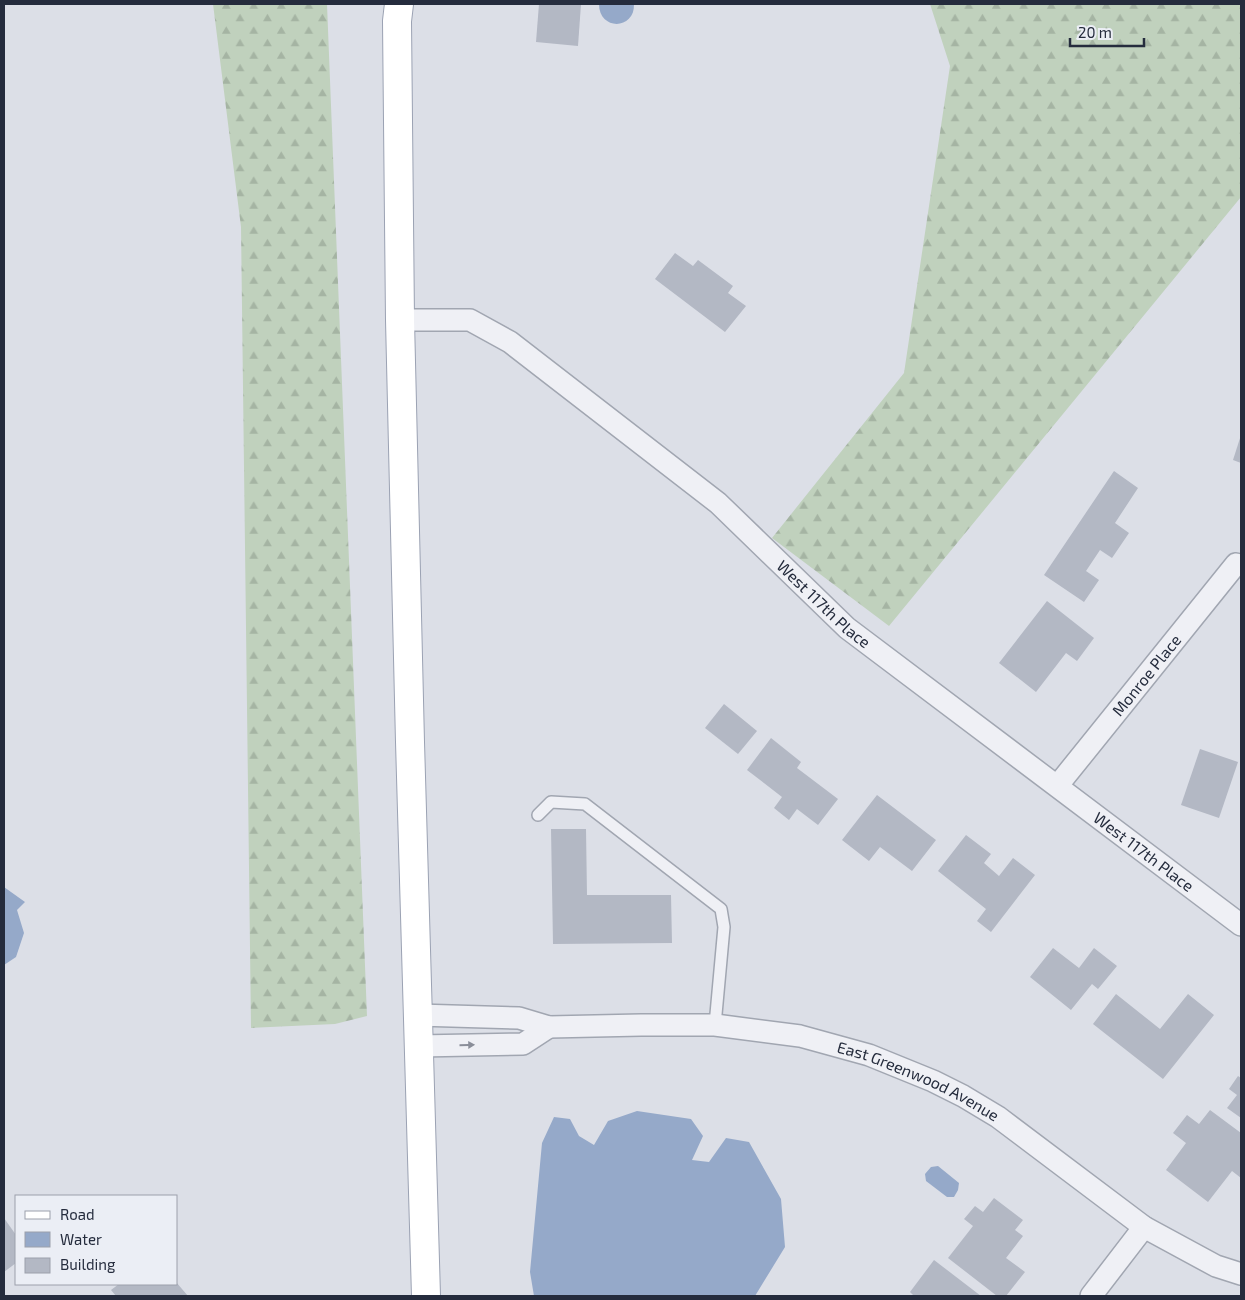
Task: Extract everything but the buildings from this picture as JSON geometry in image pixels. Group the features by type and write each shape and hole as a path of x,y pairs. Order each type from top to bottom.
{"main road":[{"path":"399,4 397,21 400,320 426,1296"}],"street":[{"name":"West 117th Place","path":"400,320 470,320 510,342 718,503 847,628 1058,785 1241,925"},
{"name":"Monroe Place","path":"1058,785 1236,564"},
{"name":"East Greenwood Avenue","path":"418,1015 519,1018 549,1027 641,1024 715,1025 800,1036 869,1055 933,1081 963,1096 998,1117 1144,1227 1216,1266 1241,1274"},
{"path":"419,1046 523,1044 549,1027"},
{"path":"1090,1296 1144,1227"}],"lane":[{"path":"538,815 551,802 585,804 721,909 724,927 715,1025"}],"green space":[{"path":"213,4 327,4 367,1016 335,1024 251,1028 241,227"},
{"path":"930,4 1241,4 1241,197 889,626 772,538 904,373 950,66"}],"water":[{"path":"599,4 634,4 633,13 623,23 610,23 601,13"},
{"path":"4,887 25,902 17,910 24,933 16,957 4,965"},
{"path":"637,1111 691,1119 703,1136 692,1160 709,1162 726,1138 749,1142 781,1199 785,1247 755,1296 534,1296 530,1272 542,1143 554,1117 570,1119 579,1136 594,1145 608,1121"},
{"path":"938,1166 959,1183 954,1197 947,1197 926,1181 925,1174 931,1167"}]}
